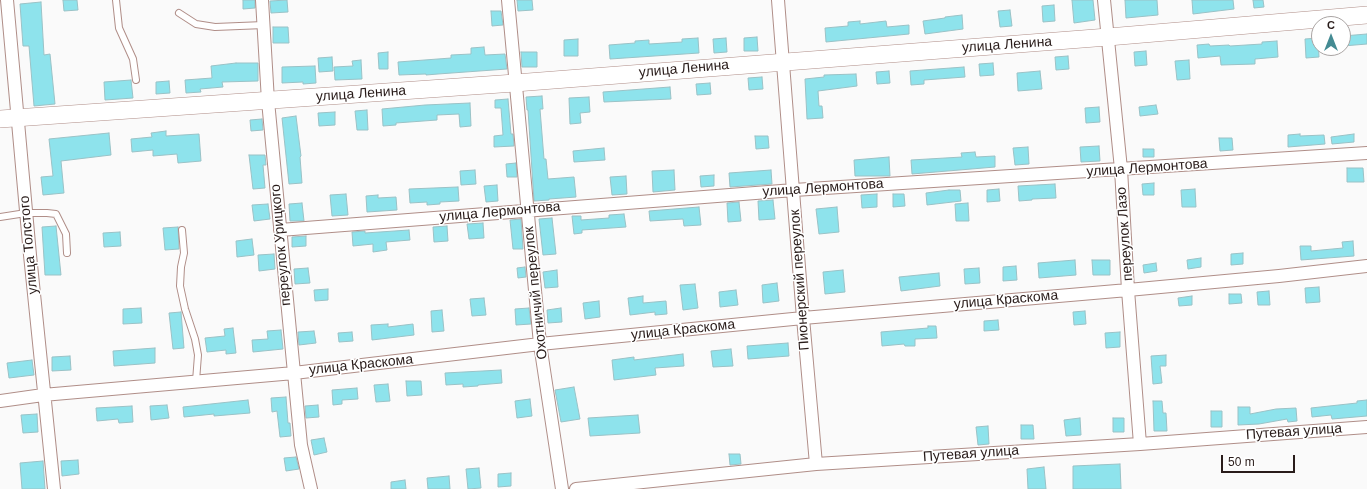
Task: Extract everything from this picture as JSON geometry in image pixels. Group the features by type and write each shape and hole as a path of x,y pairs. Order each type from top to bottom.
{"main road":[{"name":"улица Ленина","path":"0,119 515,83 1108,37 1367,15"}],"street":[{"name":"улица Толстого","path":"7,0 26,213 54,489"},
{"name":"переулок Урицкого","path":"262,0 268,101 301,445 311,489"},
{"name":"Охотничий переулок","path":"508,0 540,344 562,489"},
{"name":"Пионерский переулок","path":"778,0 816,464"},
{"name":"переулок Лазо","path":"1104,0 1121,169 1128,290 1140,444"},
{"name":"улица Лермонтова","path":"280,230 794,190 1367,154"},
{"name":"улица Краскома","path":"0,401 44,395 294,372 540,344 803,318 1128,290 1367,266"},
{"name":"Путевая улица","path":"576,489 816,464 1140,444 1367,427"}],"lane":[{"path":"116,0 119,28 133,60 136,80"},
{"path":"179,13 196,24 216,27 264,25"},
{"path":"0,217 26,213 56,214 66,234 67,253"},
{"path":"182,230 184,253 181,267 180,286 185,309 195,338 198,355 196,381"}],"building":[{"path":"63,0 77,0 78,10 64,11"},
{"path":"243,0 255,0 255,8 243,9"},
{"path":"287,0 288,12 271,13 270,1"},
{"path":"517,0 532,0 533,10 518,11"},
{"path":"1072,0 1093,0 1095,20 1074,23"},
{"path":"1125,0 1157,0 1158,15 1126,18"},
{"path":"1192,0 1233,0 1234,9 1193,14"},
{"path":"1253,0 1263,0 1264,7 1254,8"},
{"path":"41,2 44,55 50,54 55,104 34,106 29,46 23,46 20,4"},
{"path":"1054,5 1055,21 1043,22 1042,6"},
{"path":"1010,10 1012,26 1000,27 998,11"},
{"path":"491,11 501,11 503,25 492,26"},
{"path":"962,15 963,29 925,34 923,21"},
{"path":"860,21 860,24 886,21 887,27 909,25 909,34 826,42 825,28 848,26 848,22"},
{"path":"273,27 288,27 289,43 273,43"},
{"path":"1367,34 1367,44 1351,45 1351,35"},
{"path":"757,37 758,51 744,51 744,38"},
{"path":"698,38 699,53 610,59 609,45 635,43 635,41 649,40 649,44 682,42 682,39"},
{"path":"726,38 727,52 714,53 713,39"},
{"path":"578,39 578,56 564,56 564,40"},
{"path":"1305,39 1311,39 1311,56 1319,57 1306,58"},
{"path":"1277,41 1278,57 1255,59 1255,64 1221,65 1220,56 1198,58 1197,45 1209,44 1210,46 1230,46 1262,44 1262,42"},
{"path":"484,47 485,55 505,54 507,69 426,75 399,75 398,62 451,58 451,55 471,54 471,48"},
{"path":"1146,51 1147,65 1135,66 1134,52"},
{"path":"388,52 388,69 379,69 378,53"},
{"path":"521,52 537,52 537,67 522,67"},
{"path":"1068,56 1069,69 1056,70 1055,57"},
{"path":"332,57 333,71 319,72 318,58"},
{"path":"361,60 362,79 335,80 334,67 353,66 352,61"},
{"path":"1189,60 1190,79 1177,80 1175,61"},
{"path":"236,63 258,63 258,81 222,82 223,87 200,89 201,92 186,93 185,80 212,78 211,66"},
{"path":"993,63 994,75 980,76 979,64"},
{"path":"315,66 316,83 282,83 282,67"},
{"path":"964,67 965,77 924,80 924,84 911,85 910,71"},
{"path":"889,71 890,83 877,84 876,72"},
{"path":"1040,71 1042,89 1018,91 1017,73"},
{"path":"856,74 857,86 818,91 819,106 822,106 823,118 807,119 805,79 824,77 824,75"},
{"path":"762,77 763,89 749,90 748,78"},
{"path":"131,80 133,98 105,100 104,82"},
{"path":"169,81 170,93 156,94 156,82"},
{"path":"710,83 711,94 697,95 696,84"},
{"path":"670,87 671,99 604,102 603,92"},
{"path":"542,96 543,109 540,109 544,159 546,159 548,179 574,177 576,197 534,201 526,97"},
{"path":"589,97 590,112 580,113 581,123 570,124 569,98"},
{"path":"508,99 511,134 513,134 514,146 494,147 494,136 503,135 501,108 495,108 495,100"},
{"path":"470,103 471,126 460,127 459,114 437,115 437,120 396,123 396,125 383,126 382,109"},
{"path":"1156,105 1158,114 1140,116 1139,107"},
{"path":"1099,107 1100,122 1086,123 1085,108"},
{"path":"367,110 368,130 357,130 355,111"},
{"path":"335,112 335,125 319,126 318,113"},
{"path":"296,116 301,156 302,183 289,184 282,118"},
{"path":"262,119 263,130 251,131 250,120"},
{"path":"166,131 166,136 199,134 201,161 178,163 177,154 153,156 153,150 132,152 131,139 152,137 151,133"},
{"path":"109,133 111,155 61,161 64,193 43,195 41,177 53,176 49,139"},
{"path":"1300,134 1300,136 1324,135 1325,144 1288,147 1288,135"},
{"path":"1354,134 1354,142 1332,144 1331,137"},
{"path":"755,136 768,136 769,148 756,149"},
{"path":"1219,138 1232,138 1233,150 1220,151"},
{"path":"1099,146 1100,161 1081,162 1080,147"},
{"path":"1028,147 1029,164 1015,165 1013,148"},
{"path":"604,148 605,160 574,162 573,151"},
{"path":"1143,149 1154,149 1154,157 1143,157"},
{"path":"975,152 976,157 995,156 995,167 912,174 911,160 962,157 961,153"},
{"path":"249,155 265,155 266,165 263,165 265,188 253,189"},
{"path":"889,157 890,176 855,176 854,160"},
{"path":"516,163 517,177 507,177 506,164"},
{"path":"1347,168 1363,168 1364,182 1347,182"},
{"path":"475,170 476,184 461,185 460,171"},
{"path":"674,170 675,190 653,192 652,171"},
{"path":"771,170 772,184 730,187 729,173"},
{"path":"714,175 714,186 701,187 700,176"},
{"path":"626,176 627,194 612,195 610,177"},
{"path":"1154,183 1154,195 1143,195 1142,184"},
{"path":"1055,184 1056,198 1019,201 1018,186"},
{"path":"497,185 498,201 486,202 484,186"},
{"path":"458,187 459,201 440,202 440,204 427,205 427,202 410,203 409,189"},
{"path":"999,189 1000,201 987,202 987,190"},
{"path":"1195,189 1196,207 1182,207 1181,190"},
{"path":"960,190 961,201 927,205 926,193"},
{"path":"346,194 348,215 332,216 330,195"},
{"path":"877,194 877,207 862,208 861,195"},
{"path":"893,194 904,194 905,206 893,207"},
{"path":"378,195 378,198 396,197 397,210 367,212 366,196"},
{"path":"773,200 775,219 759,220 758,201"},
{"path":"739,202 741,221 728,222 727,203"},
{"path":"302,203 304,221 290,221 289,204"},
{"path":"968,203 969,221 956,221 955,204"},
{"path":"268,204 270,219 254,221 252,205"},
{"path":"699,207 701,225 684,226 683,219 650,221 649,211"},
{"path":"837,207 839,232 819,234 816,209"},
{"path":"624,214 626,227 582,230 582,233 574,234 572,216 581,216 581,220 609,218 609,215"},
{"path":"552,218 556,254 543,255 539,219"},
{"path":"521,219 523,249 513,249 510,220"},
{"path":"483,223 484,238 469,239 467,224"},
{"path":"56,226 61,275 45,275 42,227"},
{"path":"447,226 448,241 434,242 433,227"},
{"path":"178,227 179,249 165,250 163,228"},
{"path":"409,230 410,240 386,242 387,250 373,252 373,244 353,246 352,232 365,231 365,233"},
{"path":"120,232 121,246 104,247 103,233"},
{"path":"306,236 306,246 292,247 292,237"},
{"path":"252,239 254,255 237,257 236,241"},
{"path":"1353,241 1354,256 1301,260 1300,246 1311,246 1311,251 1343,248 1342,242"},
{"path":"1243,253 1243,264 1231,265 1231,254"},
{"path":"274,254 275,269 259,271 258,255"},
{"path":"1201,258 1201,267 1188,269 1187,260"},
{"path":"1075,260 1076,275 1039,278 1038,263"},
{"path":"1092,260 1110,260 1110,275 1093,275"},
{"path":"1156,263 1157,271 1144,273 1143,265"},
{"path":"1016,266 1017,280 1003,281 1003,267"},
{"path":"525,267 526,277 518,278 517,268"},
{"path":"308,268 310,283 295,284 294,269"},
{"path":"979,268 980,283 965,284 964,269"},
{"path":"557,270 558,287 545,288 543,272"},
{"path":"843,270 845,292 825,294 823,272"},
{"path":"939,273 940,286 901,291 899,277"},
{"path":"777,283 779,301 763,303 762,285"},
{"path":"695,284 698,308 683,310 680,285"},
{"path":"1319,287 1320,302 1306,303 1305,288"},
{"path":"328,289 328,300 315,301 314,290"},
{"path":"736,290 738,305 720,307 719,292"},
{"path":"1269,291 1270,305 1258,305 1257,292"},
{"path":"1229,294 1241,294 1242,303 1229,304"},
{"path":"643,296 643,303 666,301 667,314 655,315 655,312 630,315 628,298"},
{"path":"1192,296 1192,305 1179,306 1178,298"},
{"path":"484,298 486,315 472,316 470,299"},
{"path":"599,301 600,317 585,319 583,303"},
{"path":"141,308 142,323 123,324 123,309"},
{"path":"529,308 531,324 516,325 515,309"},
{"path":"561,308 562,322 548,323 547,310"},
{"path":"442,310 444,331 432,332 431,311"},
{"path":"1085,311 1086,324 1074,325 1073,312"},
{"path":"181,312 184,348 173,349 169,313"},
{"path":"998,320 999,330 984,331 984,321"},
{"path":"388,324 388,327 413,324 414,335 372,340 371,325"},
{"path":"928,326 936,326 937,338 915,339 915,346 905,346 904,344 882,346 881,332 928,328"},
{"path":"233,328 236,353 226,354 226,350 207,352 205,338 225,336 224,329"},
{"path":"281,330 283,349 253,352 252,340 268,339 267,331"},
{"path":"314,331 316,343 299,345 298,332"},
{"path":"352,332 353,341 339,342 338,333"},
{"path":"1120,332 1120,347 1106,348 1105,333"},
{"path":"788,343 789,356 748,359 747,346"},
{"path":"155,348 155,363 114,366 113,351"},
{"path":"731,349 733,366 713,367 711,351"},
{"path":"683,354 684,366 655,368 656,375 614,380 612,360 634,357 634,360"},
{"path":"1166,355 1166,366 1160,366 1162,383 1153,384 1151,356"},
{"path":"70,356 71,370 52,371 52,357"},
{"path":"32,360 34,375 9,378 7,363"},
{"path":"501,370 502,383 463,387 463,384 446,385 445,373"},
{"path":"406,381 421,381 422,395 407,396"},
{"path":"388,384 390,401 376,402 374,385"},
{"path":"574,387 580,419 561,422 555,390"},
{"path":"357,388 358,399 342,400 342,404 333,405 332,390"},
{"path":"286,397 288,423 290,423 291,436 280,437 277,411 272,412 271,398"},
{"path":"530,399 532,416 517,418 515,401"},
{"path":"248,400 250,413 184,417 183,407"},
{"path":"1367,400 1367,416 1332,419 1331,415 1312,417 1311,408 1357,403 1357,401"},
{"path":"1153,401 1162,401 1163,413 1166,413 1167,431 1154,431"},
{"path":"167,405 169,418 151,420 150,406"},
{"path":"318,405 319,417 306,418 305,406"},
{"path":"132,406 133,422 119,423 118,419 97,421 96,408"},
{"path":"1238,407 1250,407 1250,414 1276,409 1296,408 1297,421 1288,422 1287,419 1259,424 1238,425"},
{"path":"1211,411 1222,411 1222,427 1211,427"},
{"path":"37,414 38,432 23,433 21,415"},
{"path":"638,415 640,433 590,436 588,418"},
{"path":"1080,418 1081,435 1066,436 1064,420"},
{"path":"1113,418 1124,418 1124,432 1113,432"},
{"path":"1021,425 1033,425 1034,439 1021,439"},
{"path":"988,426 989,444 978,445 976,427"},
{"path":"324,438 327,452 314,455 311,440"},
{"path":"729,454 740,454 741,464 730,465"},
{"path":"296,457 299,469 286,471 284,458"},
{"path":"78,460 79,474 62,476 61,461"},
{"path":"43,461 45,489 22,489 20,463"},
{"path":"1120,464 1121,489 1073,489 1073,466"},
{"path":"1044,467 1046,489 1028,489 1027,469"},
{"path":"479,468 481,488 468,489 466,469"},
{"path":"511,473 511,486 498,487 498,474"},
{"path":"449,476 450,489 428,489 427,478"},
{"path":"405,480 406,489 391,489 391,482"}]}
